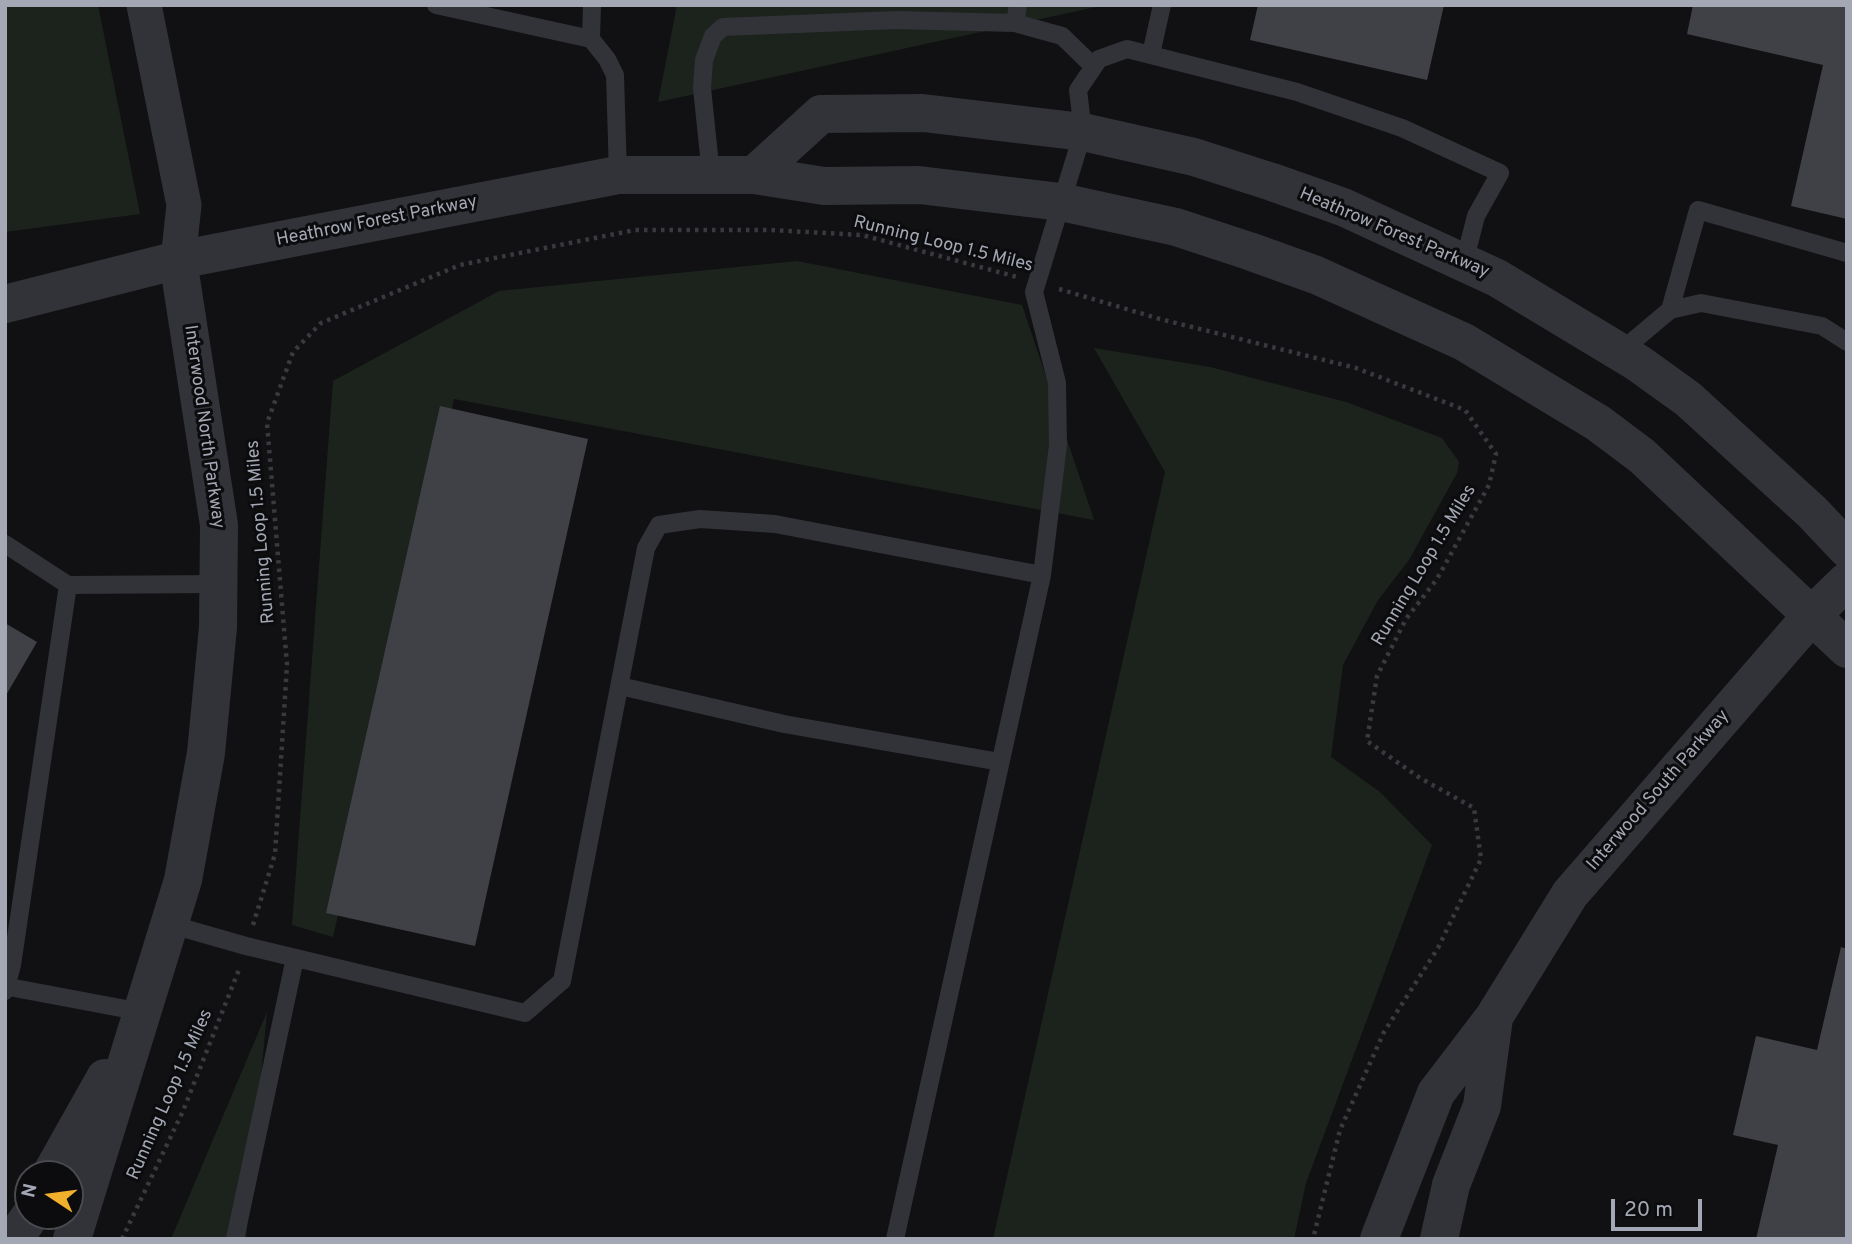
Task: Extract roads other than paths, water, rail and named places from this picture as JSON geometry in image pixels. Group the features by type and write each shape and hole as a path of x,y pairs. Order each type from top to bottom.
{"street":[{"name":"Interwood North Parkway","path":"72,1239 183,880 206,753 218,627 219,525 178,260 184,205 144,5"},
{"name":"Heathrow Forest Parkway","path":"754,175 821,114 923,113 1083,132 1194,158 1272,182 1343,208 1497,278 1620,352 1688,399 1812,512 1847,549"},
{"name":"Heathrow Forest Parkway","path":"5,304 178,260 618,175 754,175 824,186 919,186 1061,202 1176,227 1248,251 1316,275 1464,342 1598,423 1643,456 1847,649"},
{"name":"Interwood South Parkway","path":"1379,1239 1436,1093 1494,1017 1570,894 1812,615 1847,581"},
{"name":"Interwood North Parkway","path":"59,1160 142,1012"},
{"name":"Interwood South Parkway","path":"1439,1239 1451,1185 1482,1106 1494,1017"}],"lane":[{"path":"436,5 591,39 607,59 615,75 618,175"},
{"path":"591,39 592,5"},
{"path":"1151,54 1162,5"},
{"path":"711,175 702,88 704,60 713,36 723,27 1016,14 1062,36 1093,65"},
{"path":"895,1239 1042,575 1058,445 1058,383 1034,292 1083,132 1078,90 1098,59 1127,49 1310,96 1402,128 1500,173 1476,216 1464,263"},
{"path":"1670,310 1698,210 1847,253"},
{"path":"1620,352 1670,310 1701,303 1822,326 1847,342"},
{"path":"169,924 246,946 524,1013 562,981 646,548 659,525 700,519 775,524 1042,575"},
{"path":"5,544 68,585 219,584"},
{"path":"68,585 7,989 142,1012"},
{"path":"620,686 784,724 1000,762"},
{"path":"235,1239 295,958"}]}
